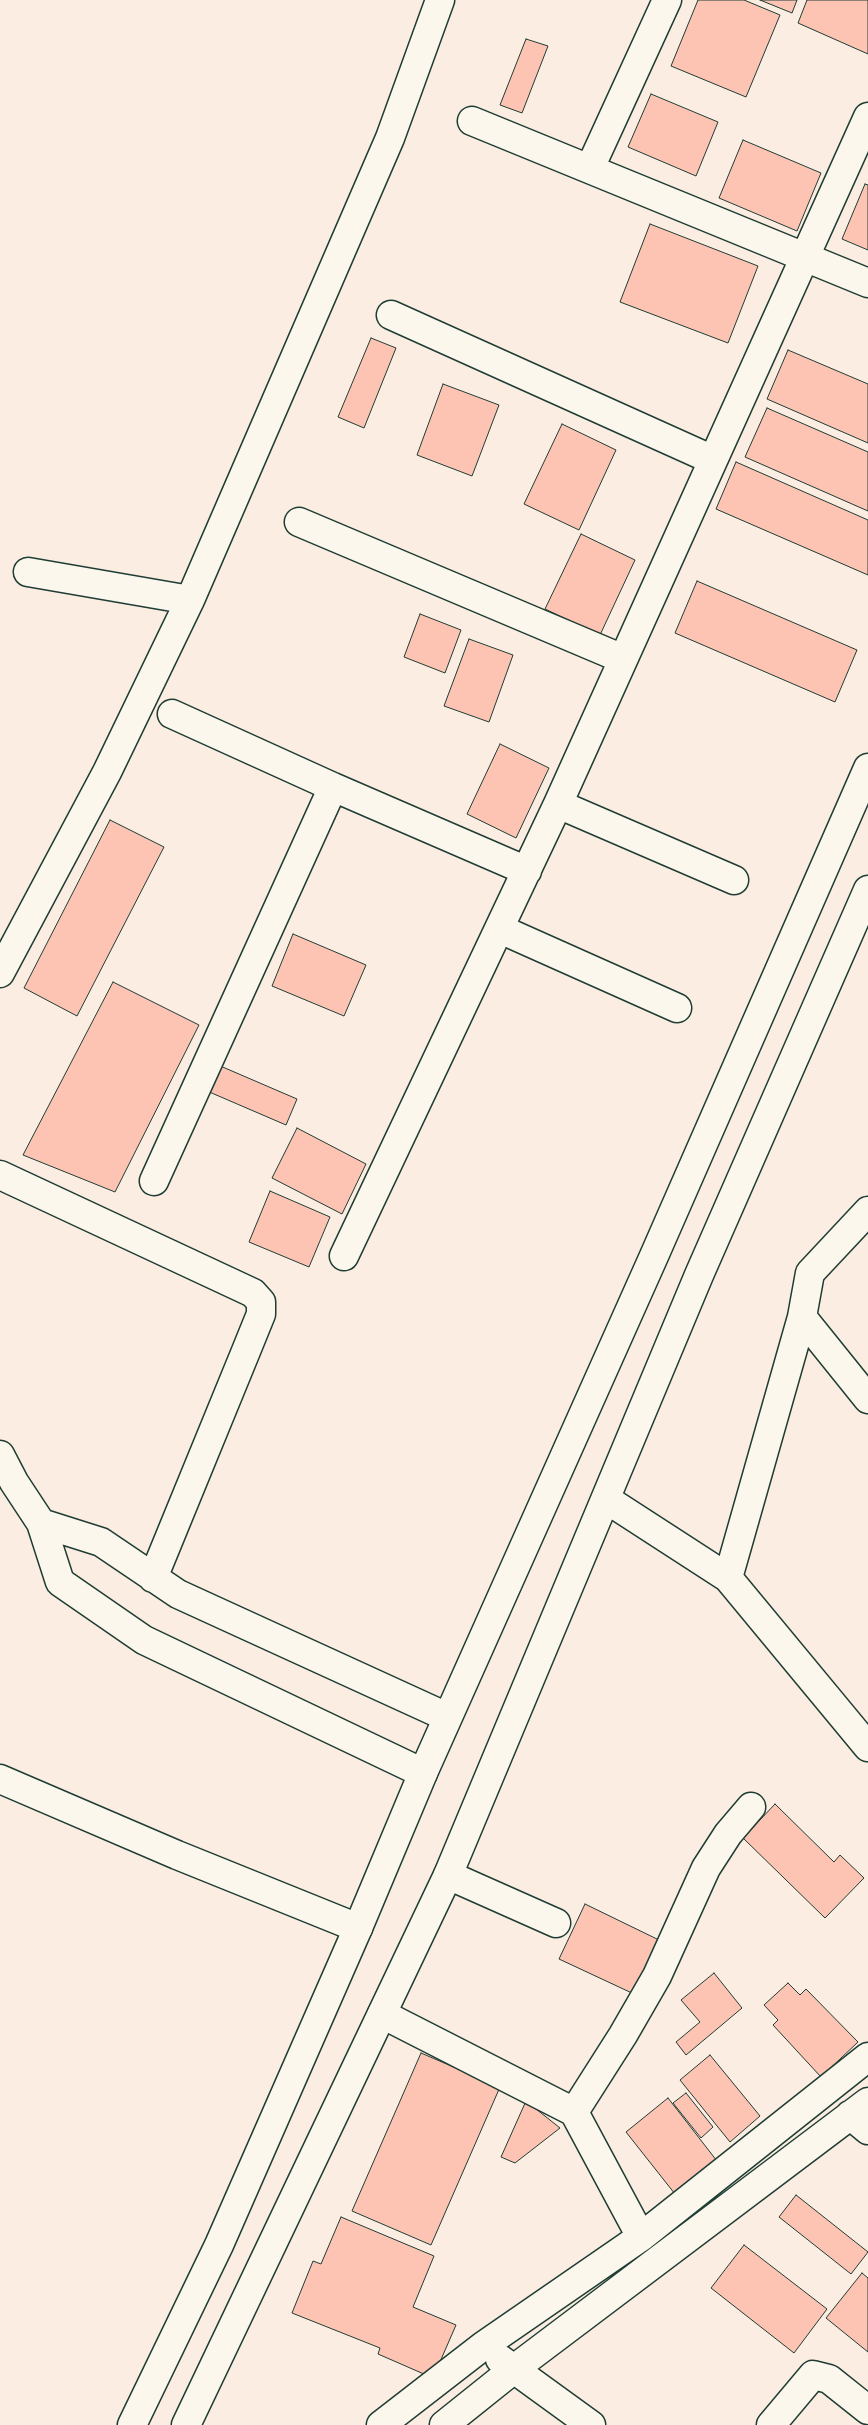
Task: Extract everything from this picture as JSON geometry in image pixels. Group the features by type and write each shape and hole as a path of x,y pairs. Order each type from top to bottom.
{"street":[{"path":"0,973 107,772 190,600 390,138 440,0"},
{"path":"590,168 667,0"},
{"path":"344,1256 558,804 868,117"},
{"path":"472,120 868,283"},
{"path":"391,315 713,460"},
{"path":"299,522 623,659"},
{"path":"28,572 190,600"},
{"path":"172,714 333,787 527,871"},
{"path":"132,2425 219,2245 358,1928 423,1773 650,1265 868,768"},
{"path":"154,1181 333,787"},
{"path":"558,804 734,880"},
{"path":"186,2425 448,1875 703,1266 868,890"},
{"path":"500,929 677,1008"},
{"path":"0,1174 254,1293 261,1302 261,1314 153,1578"},
{"path":"728,1578 802,1317 810,1273 868,1211"},
{"path":"802,1317 868,1399"},
{"path":"0,1455 14,1482 41,1523 60,1582 144,1640 423,1773"},
{"path":"606,1499 728,1578 868,1747"},
{"path":"41,1523 101,1542 178,1594 448,1717"},
{"path":"0,1779 177,1855 358,1928"},
{"path":"574,2112 623,2035 657,1976 706,1868 728,1834 750,1807"},
{"path":"448,1875 556,1923"},
{"path":"382,2014 574,2112 641,2237"},
{"path":"381,2425 483,2346 641,2237 868,2057"},
{"path":"444,2425 514,2369 862,2116"},
{"path":"483,2346 591,2425"},
{"path":"771,2425 813,2374 829,2379 868,2410"}],"building":[{"path":"698,0 744,0 780,15 746,97 671,66"},
{"path":"760,0 797,0 792,13"},
{"path":"807,0 868,0 868,54 798,23"},
{"path":"526,39 548,46 522,113 500,105"},
{"path":"651,94 718,122 696,176 628,147"},
{"path":"743,140 821,173 797,231 719,198"},
{"path":"865,184 868,185 868,250 842,239"},
{"path":"650,224 758,266 728,343 620,302"},
{"path":"371,338 396,348 364,428 338,417"},
{"path":"788,350 868,384 868,443 767,399"},
{"path":"443,384 499,405 472,476 417,455"},
{"path":"767,408 868,452 868,511 745,457"},
{"path":"562,424 616,450 579,530 524,504"},
{"path":"736,462 868,520 868,575 716,509"},
{"path":"581,534 635,560 600,635 545,609"},
{"path":"697,581 857,650 835,702 675,633"},
{"path":"420,614 461,630 445,673 404,657"},
{"path":"469,639 513,655 489,722 444,706"},
{"path":"500,744 549,768 516,838 467,814"},
{"path":"110,820 164,847 77,1016 24,988"},
{"path":"293,934 366,965 344,1016 272,986"},
{"path":"113,982 199,1025 115,1192 23,1155"},
{"path":"218,1065 297,1099 286,1125 207,1091"},
{"path":"297,1128 366,1164 342,1214 272,1178"},
{"path":"270,1191 330,1217 309,1267 249,1242"},
{"path":"775,1804 834,1862 840,1855 864,1878 825,1918 743,1838"},
{"path":"585,1904 659,1940 634,1994 559,1959"},
{"path":"714,1973 742,2008 686,2055 676,2042 700,2022 681,2000"},
{"path":"788,1983 800,1995 806,1989 858,2042 821,2077 773,2025 778,2020 764,2005"},
{"path":"421,2053 500,2087 431,2245 352,2211"},
{"path":"710,2055 760,2116 730,2142 680,2080"},
{"path":"686,2093 713,2127 701,2138 673,2103"},
{"path":"668,2098 717,2161 675,2194 626,2132"},
{"path":"526,2101 560,2128 515,2163 501,2157"},
{"path":"796,2195 868,2252 851,2274 779,2217"},
{"path":"341,2217 434,2256 413,2307 456,2325 433,2378 378,2354 380,2348 292,2313 313,2261 321,2264"},
{"path":"744,2245 827,2309 794,2353 711,2288"},
{"path":"862,2273 868,2278 868,2352 826,2318"}]}
